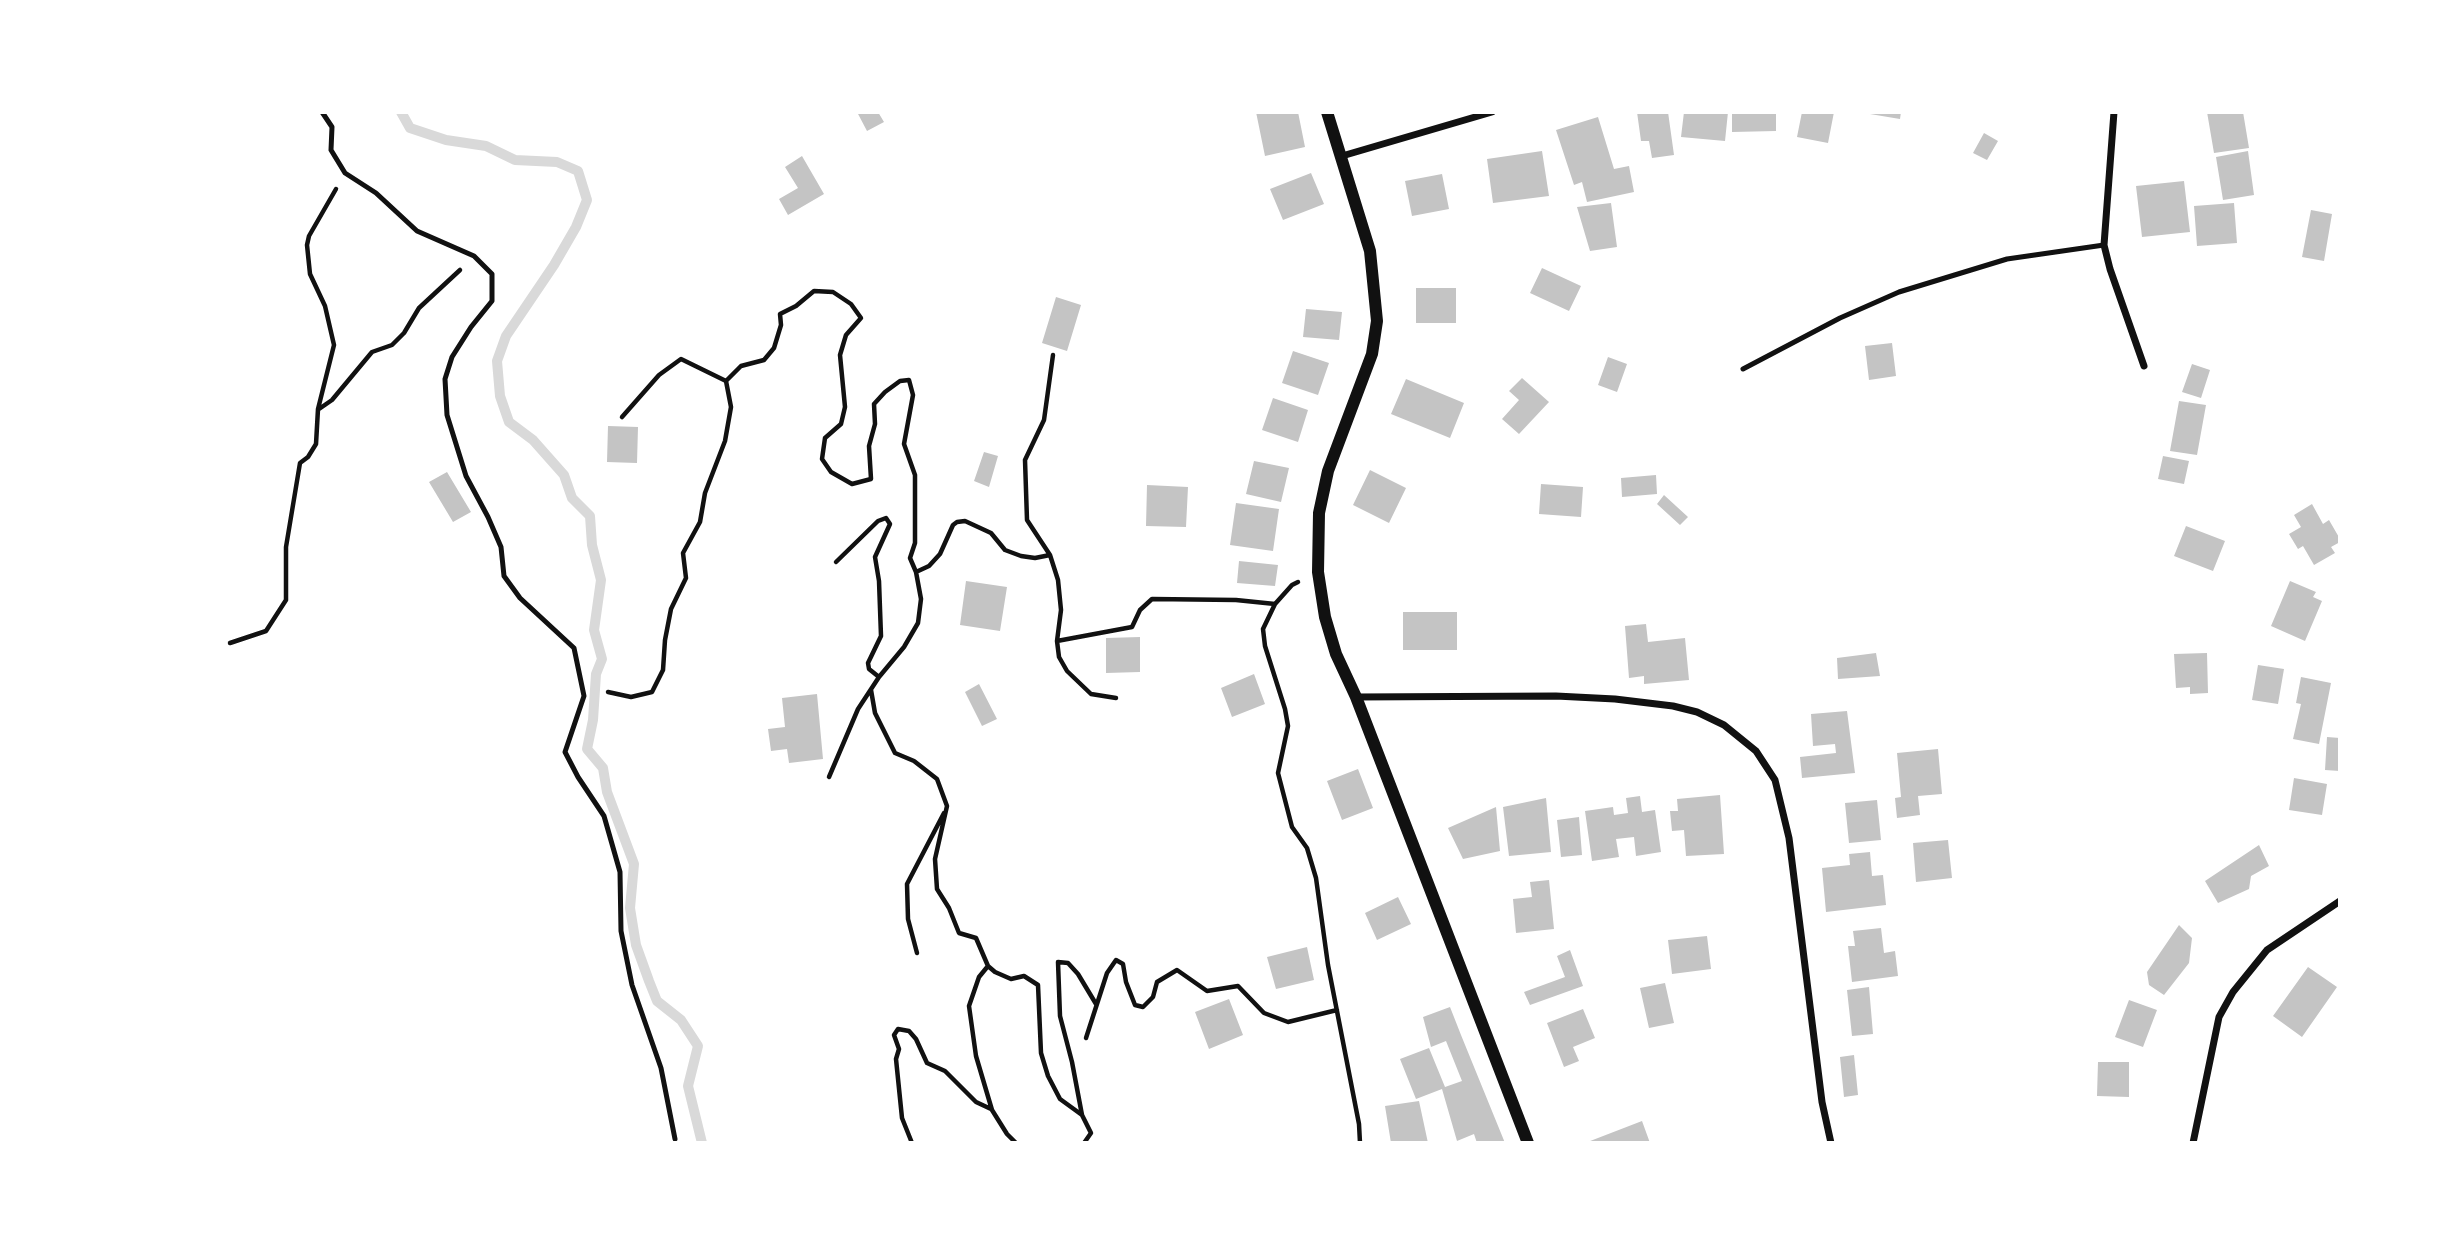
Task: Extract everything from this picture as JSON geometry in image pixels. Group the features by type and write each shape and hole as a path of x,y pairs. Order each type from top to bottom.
{"street":[{"path":"1327,112 1370,251 1377,321 1372,354 1328,471 1319,513 1318,572 1325,617 1336,654 1356,697 1528,1143"},
{"path":"1342,156 1492,112"},
{"path":"2114,112 2104,245 2109,269 2144,366"},
{"path":"1356,697 1556,696 1673,706 1697,712 1724,725 1756,751 1775,780 1789,838 1822,1102 1831,1143"},
{"path":"2193,1143 2219,1017 2233,992 2267,950 2340,901"}],"lane":[{"path":"322,112 332,127 331,150 345,173 376,193 417,231 474,256 492,274 492,301 452,357 445,379 447,415 466,476 488,517 500,547 504,576 520,598 574,648 584,696 565,752 604,816 620,872 623,945 632,985 661,1068 675,1139"},
{"path":"1743,369 1840,318 1899,292 2007,259 2104,245"}],"path":[{"path":"230,643 266,631 286,600 286,547 300,463 308,457 316,444 318,409 334,345 325,306 310,274 307,245 309,236 345,173"},
{"path":"318,409 332,400 372,352 392,345 419,308 474,256"},
{"path":"726,381 741,366 764,360 774,348 781,325 780,314 796,306 814,291 833,292 851,303 861,318 846,335 839,355 845,407 841,424 825,438 822,459 831,472 852,484 871,479 869,446 875,424 874,404 900,381 909,380 913,395 904,444 915,475 915,543 910,558 922,599 918,623 904,647 870,689 844,738 829,777"},
{"path":"1053,355 1044,420 1025,460 1027,520 1050,555 1058,580 1062,610 1059,657 1067,671 1091,694 1116,698"},
{"path":"622,417 659,375 681,359 726,381"},
{"path":"608,692 631,697 652,692 663,670 671,609 686,579 683,553 700,522 705,493 725,441 731,407 726,381"},
{"path":"836,562 878,521 886,518 890,524 875,558 879,581 881,636 868,663 869,669 879,677"},
{"path":"916,572 929,566 940,554 953,524 957,522 965,522 991,533 1005,550 1021,556 1035,558 1050,555"},
{"path":"1318,572 1292,585 1275,604 1263,629 1265,646 1286,709 1288,726 1278,773 1292,827 1307,848 1316,878 1336,1010 1359,1124 1360,1143"},
{"path":"1058,641 1132,627 1140,610 1152,599 1236,600 1275,604"},
{"path":"870,689 875,713 895,752 914,761 937,779 947,806 935,859 937,889 949,908 959,933 976,938 988,966 1012,979 1024,976 1038,985 1041,1053 1048,1076 1060,1099 1082,1115"},
{"path":"916,953 908,919 907,884 947,806"},
{"path":"1086,1038 1107,973 1116,960 1123,964 1126,982 1135,1005 1143,1007 1153,998 1157,982 1177,970 1207,991 1238,986 1265,1013 1288,1022 1336,1010"},
{"path":"1084,1143 1091,1133 1082,1115 1060,1016 1058,962 1068,962 1096,1004"},
{"path":"988,966 979,977 969,1006 976,1056 992,1110 1007,1135 1016,1143"},
{"path":"912,1143 902,1118 896,1059 900,1049 894,1035 898,1029 909,1031 916,1038 927,1063 945,1071 976,1102 992,1110"}],"building":[{"path":"857,112 878,112 884,122 867,131"},
{"path":"1256,112 1298,112 1305,147 1265,156"},
{"path":"1637,112 1668,112 1674,155 1652,158 1649,141 1641,141"},
{"path":"1684,112 1728,112 1725,141 1681,137"},
{"path":"1732,112 1776,112 1776,131 1732,132"},
{"path":"1802,112 1834,112 1828,143 1797,137"},
{"path":"1858,112 1901,112 1900,119"},
{"path":"2207,112 2243,112 2249,148 2214,153"},
{"path":"1598,117 1614,169 1629,166 1634,192 1587,202 1582,182 1574,185 1556,130"},
{"path":"1984,133 1998,141 1987,160 1973,153"},
{"path":"1542,151 1549,196 1493,203 1487,159"},
{"path":"2248,151 2254,195 2223,200 2216,157"},
{"path":"802,156 824,194 788,215 779,199 798,188 785,167"},
{"path":"1311,173 1324,204 1283,220 1270,189"},
{"path":"1442,174 1449,209 1412,216 1405,181"},
{"path":"2184,181 2190,232 2142,237 2136,186"},
{"path":"1611,203 1617,247 1590,251 1577,207"},
{"path":"2234,203 2237,243 2197,246 2194,206"},
{"path":"2311,210 2332,214 2324,261 2302,257"},
{"path":"1542,268 1581,286 1569,311 1530,293"},
{"path":"1416,288 1456,288 1456,323 1416,323"},
{"path":"1056,297 1081,305 1067,351 1042,343"},
{"path":"1306,309 1342,312 1339,340 1303,337"},
{"path":"1892,343 1896,376 1869,380 1865,346"},
{"path":"1293,351 1329,363 1318,395 1282,383"},
{"path":"1608,357 1627,364 1617,392 1598,385"},
{"path":"2192,364 2210,370 2201,398 2182,392"},
{"path":"1522,378 1549,402 1519,434 1502,419 1519,400 1509,391"},
{"path":"1406,379 1464,403 1450,438 1391,414"},
{"path":"1273,398 1308,410 1298,442 1262,430"},
{"path":"2179,401 2206,405 2197,455 2170,451"},
{"path":"608,426 638,427 637,463 607,462"},
{"path":"984,452 998,456 989,487 974,481"},
{"path":"2163,456 2189,461 2184,484 2158,479"},
{"path":"1254,461 1289,468 1281,502 1246,494"},
{"path":"1370,470 1406,488 1389,523 1353,505"},
{"path":"447,472 471,512 453,522 429,482"},
{"path":"1656,475 1657,494 1622,497 1621,478"},
{"path":"1541,484 1583,487 1581,517 1539,514"},
{"path":"1147,485 1188,487 1186,527 1146,526"},
{"path":"1664,495 1688,517 1680,525 1657,504"},
{"path":"1236,503 1279,509 1273,551 1230,545"},
{"path":"2312,504 2323,524 2329,520 2340,539 2340,542 2331,547 2335,553 2314,565 2303,546 2298,549 2289,534 2301,527 2294,515"},
{"path":"2186,526 2225,541 2213,571 2174,556"},
{"path":"1239,561 1278,565 1275,586 1237,583"},
{"path":"966,581 1007,587 1000,631 960,625"},
{"path":"2290,581 2316,592 2313,597 2322,601 2305,641 2271,626"},
{"path":"1403,612 1457,612 1457,650 1403,650"},
{"path":"1646,624 1648,642 1685,638 1689,680 1644,684 1644,676 1629,678 1625,626"},
{"path":"1140,637 1140,672 1106,673 1106,638"},
{"path":"1876,653 1880,676 1838,679 1837,658"},
{"path":"2207,653 2208,693 2190,694 2190,687 2176,688 2174,654"},
{"path":"2258,665 2284,669 2278,704 2252,700"},
{"path":"1254,674 1265,704 1232,717 1221,688"},
{"path":"2301,677 2331,683 2319,744 2293,739 2301,704 2296,703"},
{"path":"979,684 997,719 982,726 965,692"},
{"path":"817,694 823,759 789,763 787,749 771,751 768,729 785,727 782,698"},
{"path":"1847,711 1855,773 1802,778 1800,757 1836,753 1835,744 1813,746 1811,714"},
{"path":"2327,737 2340,738 2340,771 2325,770"},
{"path":"1938,749 1942,794 1918,796 1920,815 1897,818 1895,798 1901,797 1897,753"},
{"path":"1358,769 1373,808 1342,820 1327,781"},
{"path":"2294,778 2327,784 2322,815 2289,810"},
{"path":"1720,795 1724,854 1686,856 1684,830 1672,831 1670,811 1678,811 1677,799"},
{"path":"1640,796 1642,812 1655,810 1661,852 1636,856 1634,837 1616,839 1619,857 1592,861 1585,811 1613,807 1614,815 1628,813 1626,798"},
{"path":"1546,798 1551,852 1509,856 1503,807"},
{"path":"1877,800 1881,840 1849,843 1845,803"},
{"path":"1496,807 1500,851 1463,859 1448,828"},
{"path":"1579,817 1582,855 1561,857 1557,820"},
{"path":"1948,840 1952,878 1916,882 1913,843"},
{"path":"2259,845 2269,866 2251,876 2249,889 2218,903 2205,881"},
{"path":"1870,852 1872,876 1883,875 1886,905 1826,912 1822,868 1850,865 1849,854"},
{"path":"1549,880 1554,929 1516,933 1513,899 1532,897 1530,882"},
{"path":"1398,897 1411,924 1377,940 1365,913"},
{"path":"2179,925 2192,938 2189,963 2164,995 2149,985 2147,972"},
{"path":"1881,928 1884,953 1895,951 1898,976 1852,982 1848,946 1855,946 1853,931"},
{"path":"1707,936 1711,969 1672,974 1668,940"},
{"path":"1307,947 1314,980 1276,989 1267,957"},
{"path":"1570,950 1583,986 1530,1005 1524,992 1565,977 1557,956"},
{"path":"2308,967 2337,987 2302,1037 2273,1016"},
{"path":"1665,983 1674,1023 1649,1028 1640,988"},
{"path":"1869,987 1873,1034 1852,1036 1847,990"},
{"path":"1229,999 1243,1035 1209,1049 1195,1012"},
{"path":"2129,1000 2157,1010 2143,1047 2115,1037"},
{"path":"1450,1007 1505,1143 1477,1143 1474,1134 1457,1141 1442,1089 1416,1099 1400,1059 1429,1048 1445,1087 1462,1081 1446,1041 1431,1047 1423,1017"},
{"path":"1583,1009 1595,1038 1573,1047 1579,1061 1564,1067 1547,1023"},
{"path":"1854,1055 1858,1095 1844,1097 1840,1057"},
{"path":"2098,1062 2129,1062 2129,1097 2097,1096"},
{"path":"1419,1101 1428,1143 1391,1143 1385,1106"},
{"path":"1642,1121 1650,1143 1585,1143"}],"waterway":[{"path":"401,112 410,128 446,140 486,146 515,160 557,162 578,171 587,200 576,227 554,265 506,336 497,361 500,396 509,422 533,440 564,475 572,498 590,516 592,545 601,580 594,630 602,659 596,674 593,720 587,749 603,768 607,792 634,864 630,908 636,945 649,981 657,1001 681,1020 698,1046 688,1086 702,1143"}]}
